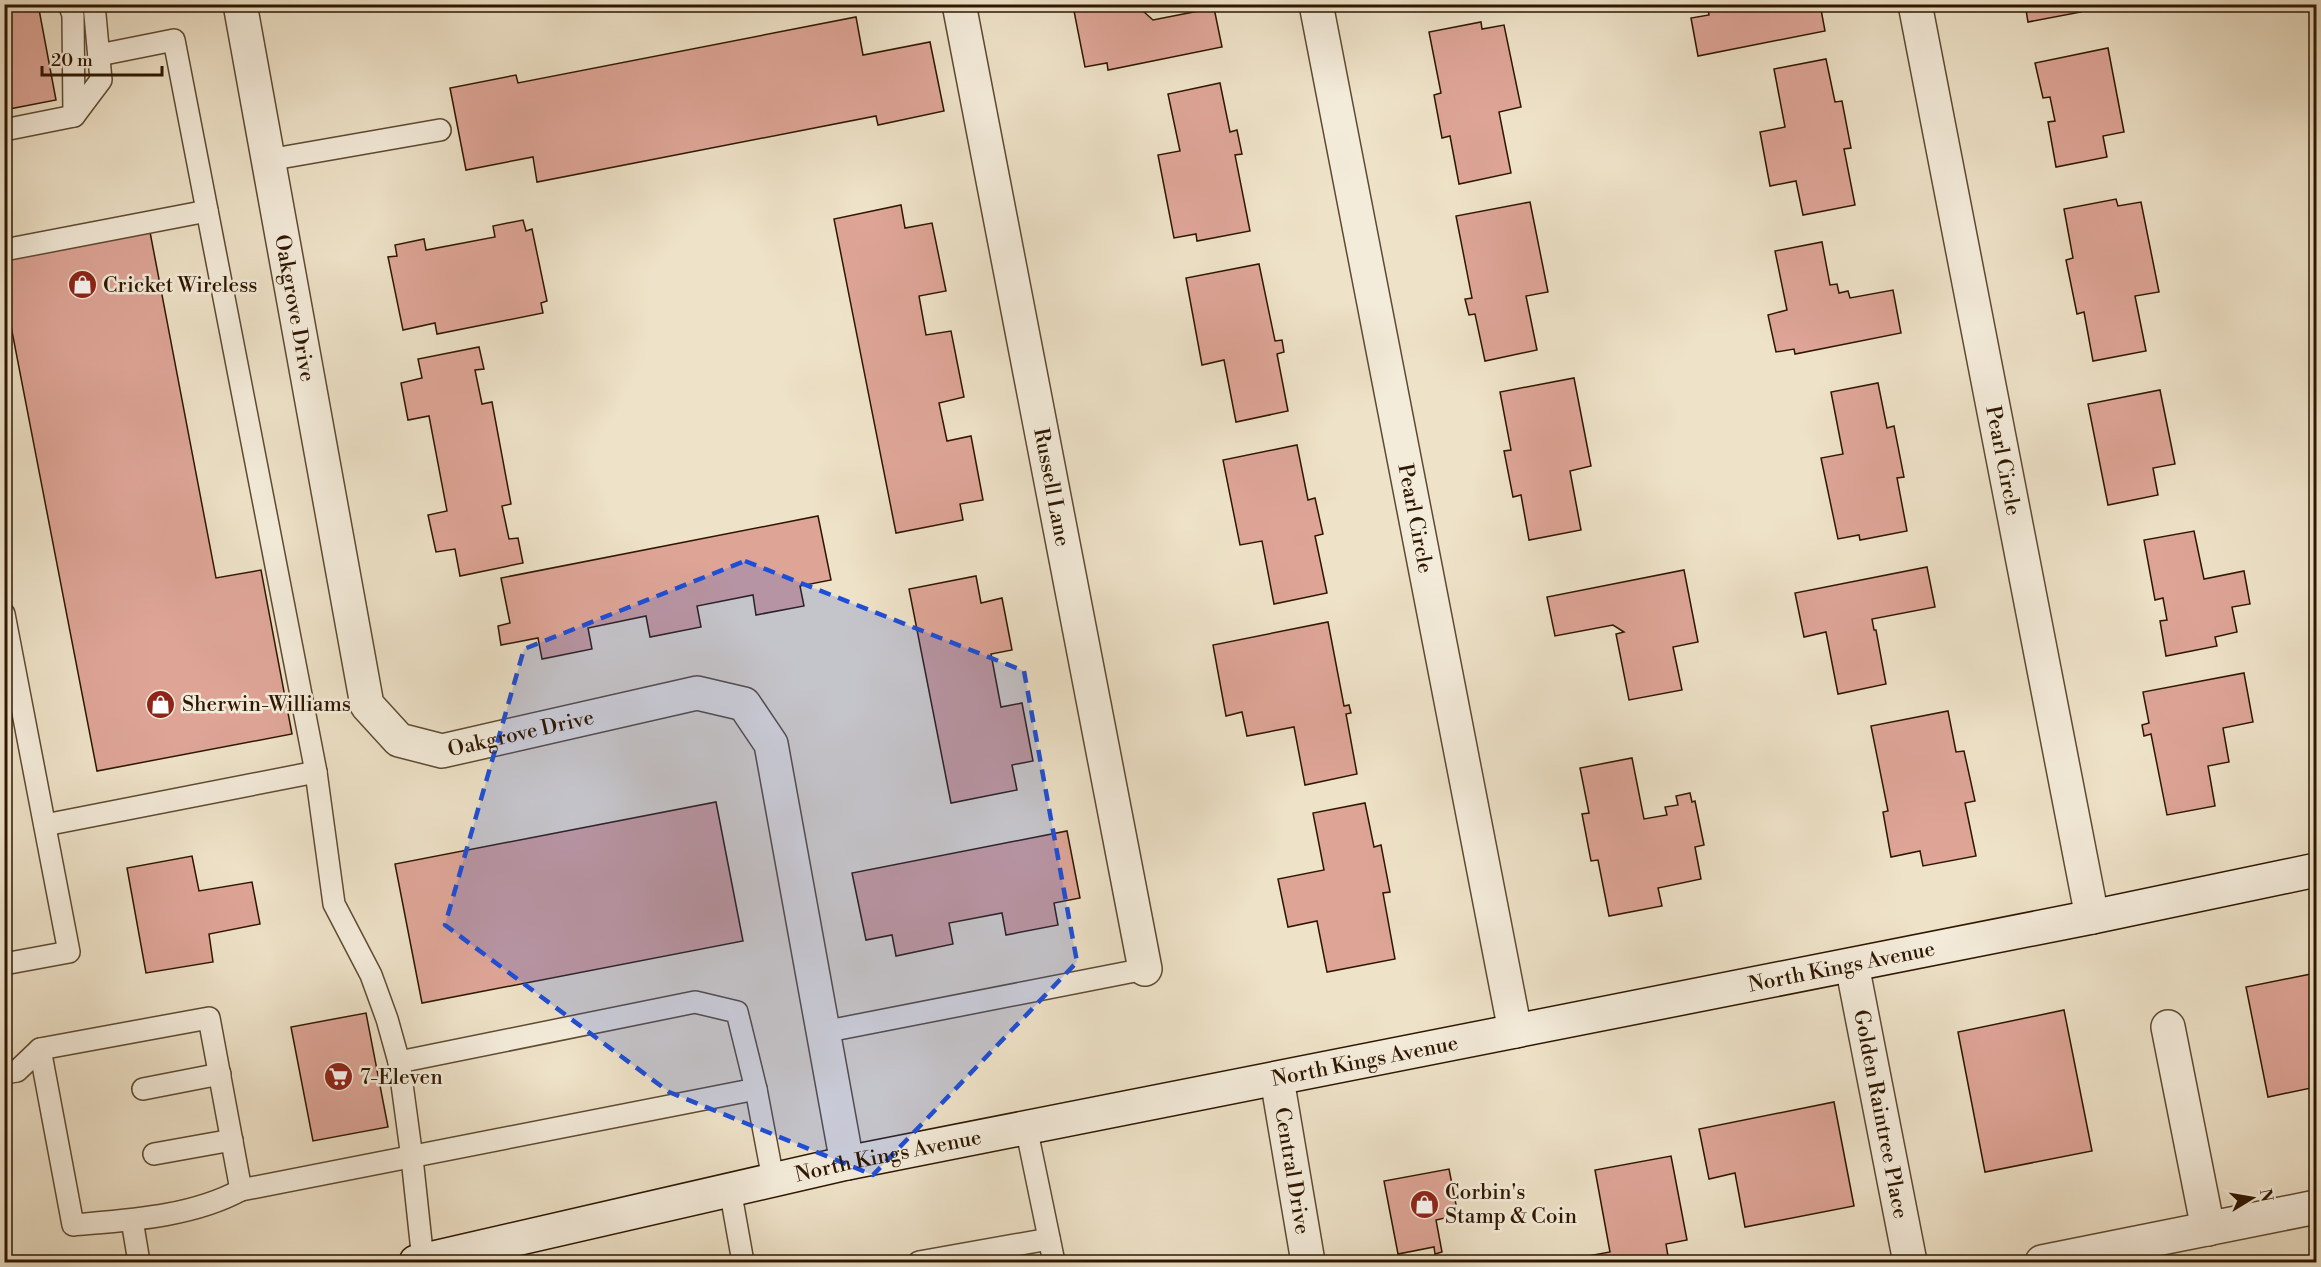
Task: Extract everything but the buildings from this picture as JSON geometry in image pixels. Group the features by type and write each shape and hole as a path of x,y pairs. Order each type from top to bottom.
{"street":[{"name":"Oakgrove Drive","path":"240,4 367,705 399,740 442,751 697,693 744,704 771,744 847,1163"},
{"name":"Russell Lane","path":"959,4 1145,969"},
{"name":"Pearl Circle","path":"1316,4 1515,1031"},
{"name":"Pearl Circle","path":"1915,4 2092,917"},
{"name":"North Kings Avenue","path":"419,1262 847,1163 1852,965 2316,870"},
{"name":"Golden Raintree Place","path":"1852,965 1910,1263"},
{"path":"2168,1027 2208,1229"},
{"name":"Central Drive","path":"1276,1079 1308,1263"},
{"path":"2042,1263 2316,1207"}],"lane":[{"path":"69,4 73,15 74,116"},
{"path":"4,130 74,116 101,80 93,4"},
{"path":"99,55 174,40 316,772 334,904 371,975 399,1062 412,1158 419,1262"},
{"path":"268,160 440,130"},
{"path":"4,250 207,211"},
{"path":"4,614 69,952 4,964"},
{"path":"45,825 316,772"},
{"path":"823,1032 1145,969"},
{"path":"399,1062 695,1002 737,1012 756,1089 773,1179"},
{"path":"4,1073 17,1071 40,1048 209,1018 241,1190"},
{"path":"40,1048 61,1102 73,1168 73,1226 132,1220 217,1203 241,1190 756,1089"},
{"path":"143,1089 219,1074"},
{"path":"1026,1127 1054,1263"},
{"path":"154,1154 232,1140"},
{"path":"730,1189 742,1263"},
{"path":"132,1220 139,1263"},
{"path":"919,1263 1049,1239"}],"highlighted area":[{"path":"745,561 1024,671 1077,962 873,1175 669,1092 445,925 524,649"}],"place":[{"name":"Cricket Wireless","path":"82,285"},
{"name":"Sherwin-Williams","path":"161,704"},
{"name":"7-Eleven","path":"339,1077"},
{"name":"Corbin's Stamp & Coin","path":"1424,1204"}]}
